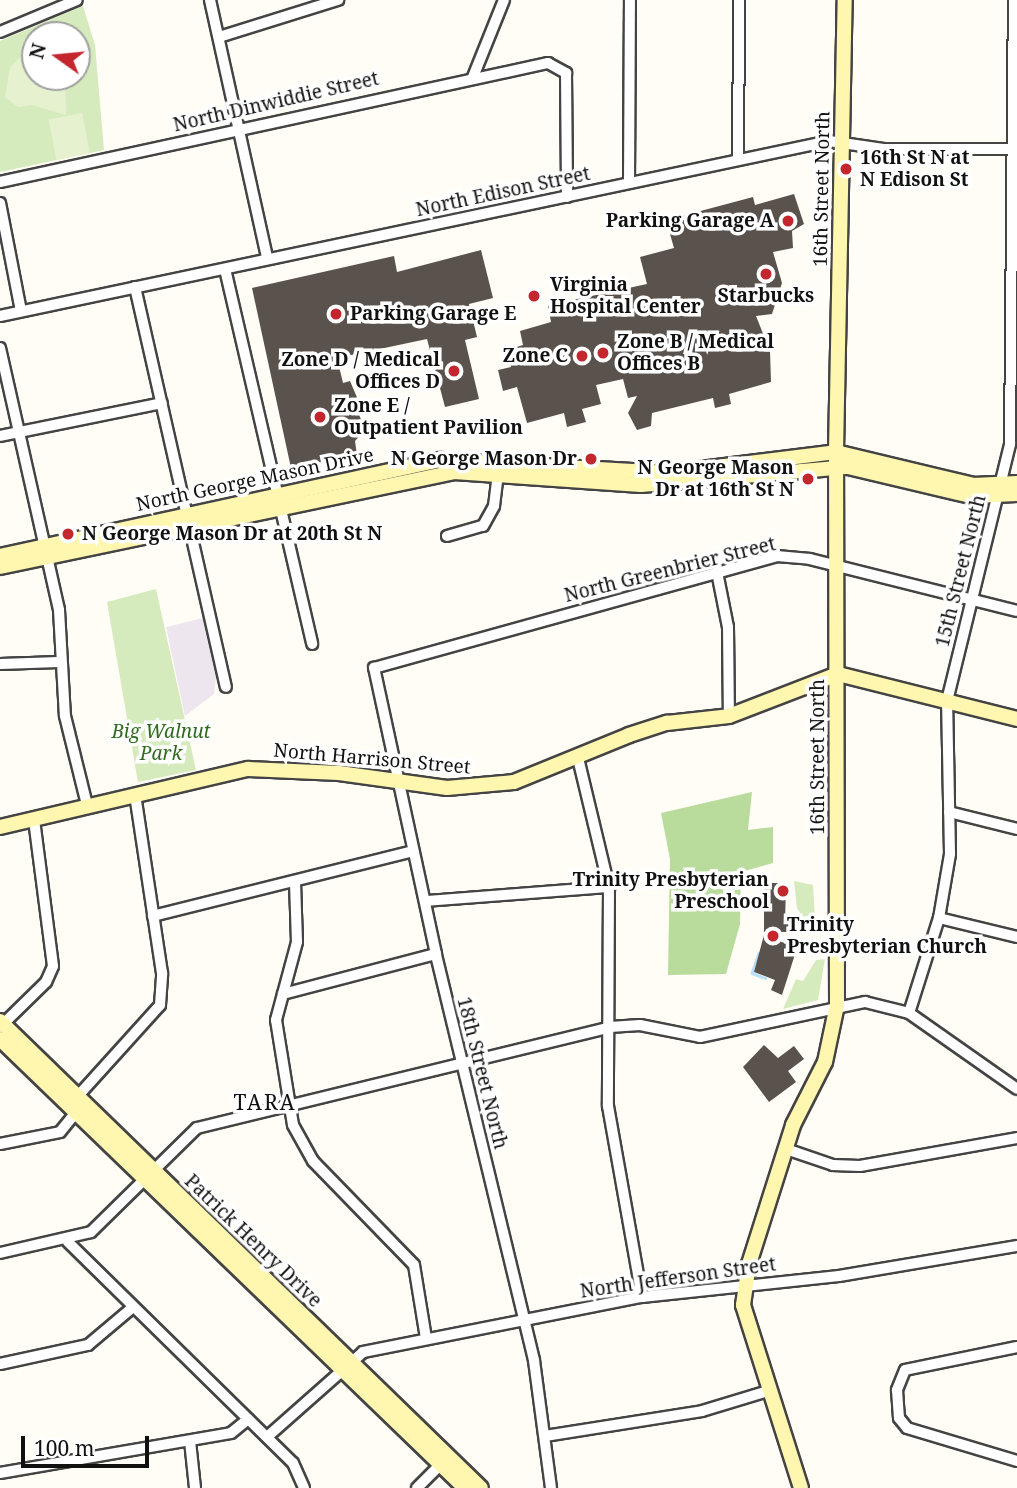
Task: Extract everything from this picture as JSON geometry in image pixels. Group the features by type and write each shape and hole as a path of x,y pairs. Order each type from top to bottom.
{"street":[{"path":"0,32 76,0"},
{"path":"211,0 267,258"},
{"path":"219,37 338,0"},
{"path":"473,77 504,0"},
{"path":"629,183 630,0"},
{"path":"738,159 739,0"},
{"name":"16th Street North","path":"801,1488 745,1322 744,1283 786,1149 825,1062 837,1004 836,460 845,0"},
{"name":"15th Street North","path":"909,1013 939,918 950,854 947,701 1010,444 1015,149 1014,0"},
{"name":"North Dinwiddie Street","path":"0,182 473,77 560,65 568,89 567,197"},
{"name":"North Edison Street","path":"0,316 738,159 843,141 883,149 1015,149"},
{"path":"0,203 21,311"},
{"path":"225,269 312,643"},
{"path":"135,287 226,687"},
{"path":"0,348 58,610 59,662 65,716 87,805"},
{"path":"0,436 162,403"},
{"name":"North George Mason Drive","path":"280,501 441,460 668,473 836,460 1017,494"},
{"name":"North George Mason Drive","path":"0,567 44,552 188,520 416,477 498,475 641,485 836,460"},
{"path":"447,536 483,526 494,506 498,475"},
{"name":"North George Mason Drive","path":"999,492 1017,483"},
{"name":"North George Mason Drive","path":"0,556 44,552"},
{"name":"North Greenbrier Street","path":"374,668 777,556 838,566 1017,611"},
{"path":"717,572 729,627 729,716"},
{"path":"0,664 59,662"},
{"name":"18th Street North","path":"374,668 436,954 524,1321 545,1436 551,1488"},
{"path":"838,674 1017,719"},
{"name":"North Harrison Street","path":"0,827 248,769 339,773 397,782 477,787 514,782 667,723 729,716 838,674"},
{"path":"578,758 610,887 608,1105 642,1297"},
{"path":"0,1144 60,1132 76,1104 160,1005 162,973 135,794"},
{"path":"948,811 1017,829"},
{"path":"1,1024 46,982 53,966 34,819"},
{"path":"153,916 413,851"},
{"path":"295,882 297,942 276,1020 288,1104 298,1140 313,1161 414,1265 426,1338"},
{"path":"426,901 610,887"},
{"path":"939,918 1017,937"},
{"path":"284,994 436,954"},
{"path":"0,1253 68,1242 91,1232 197,1128 462,1060 610,1027 640,1025 700,1037 837,1004 865,1002 909,1013 1017,1088"},
{"name":"Patrick Henry Drive","path":"1,1024 76,1104 344,1364 445,1461 481,1488"},
{"name":"Patrick Henry Drive","path":"0,1039 76,1104"},
{"path":"786,1149 833,1165 860,1166 1017,1138"},
{"path":"68,1242 132,1308 293,1463 304,1488"},
{"name":"North Jefferson Street","path":"344,1364 426,1338 642,1297 744,1283 839,1276 1017,1246"},
{"path":"0,1364 88,1345 132,1308"},
{"path":"1017,1347 905,1370 897,1390 899,1418 907,1428 1017,1461"},
{"path":"267,1437 344,1364"},
{"path":"545,1436 702,1411 768,1391"},
{"path":"0,1473 232,1433 248,1419"},
{"path":"190,1441 195,1488"},
{"path":"417,1488 445,1461"},
{"name":"Patrick Henry Drive","path":"445,1461 465,1488"}],"shaded area":[{"path":"203,618 216,677 214,694 185,716 166,627"}],"green space":[{"path":"83,6 88,21 47,21"},
{"path":"21,32 21,91 91,91 91,32 95,45 104,150 0,172 0,41"},
{"path":"21,56 21,91 65,91 66,115 32,105 18,107 5,97 10,67"},
{"path":"82,113 90,153 56,160 49,119"},
{"name":"Big Walnut Park","path":"156,589 196,770 138,782 107,602"},
{"path":"752,792 748,830 773,827 773,863 741,872 740,924 726,974 668,975 670,859 661,813"},
{"path":"794,881 813,885 815,920 804,919 797,908"},
{"path":"825,959 818,1000 783,1009 796,979 803,981 816,960"}],"building":[{"path":"794,194 804,224 792,231 793,248 773,252 782,283 772,314 756,316 770,351 771,382 729,394 731,404 715,408 713,398 652,413 651,426 637,430 628,413 637,396 628,398 623,379 596,385 601,404 582,409 586,422 567,427 564,413 527,423 517,387 503,391 498,370 511,367 506,350 523,345 520,331 551,322 548,306 574,305 573,300 647,284 640,257 674,248 668,227 680,224 678,217 753,197 755,205"},
{"path":"481,250 493,298 469,304 477,337 465,340 479,399 445,407 427,339 337,358 343,383 350,381 359,402 355,404 365,430 355,441 357,455 291,468 252,288 394,256 397,272"},
{"path":"764,883 786,883 785,924 798,924 798,932 764,932"},
{"path":"764,935 797,948 782,995 771,990 775,980 754,972"},
{"path":"764,1045 778,1058 794,1046 804,1059 788,1071 796,1082 769,1102 743,1067"}],"waterway":[{"path":"759,953 752,973 765,978"}],"place":[{"name":"16th St N at N Edison St","path":"846,169"},
{"name":"Parking Garage A","path":"788,221"},
{"name":"Starbucks","path":"766,274"},
{"name":"Virginia Hospital Center","path":"534,296"},
{"name":"Parking Garage E","path":"336,314"},
{"name":"Zone B / Medical Offices B","path":"603,353"},
{"name":"Zone C","path":"582,356"},
{"name":"Zone D / Medical Offices D","path":"454,371"},
{"name":"Zone E / Outpatient Pavilion","path":"320,417"},
{"name":"N George Mason Dr","path":"591,459"},
{"name":"N George Mason Dr at 16th St N","path":"808,479"},
{"name":"N George Mason Dr at 20th St N","path":"68,534"},
{"name":"Trinity Presbyterian Preschool","path":"783,891"},
{"name":"Trinity Presbyterian Church","path":"773,936"}],"district":[{"name":"TARA","path":"265,1102"}]}
